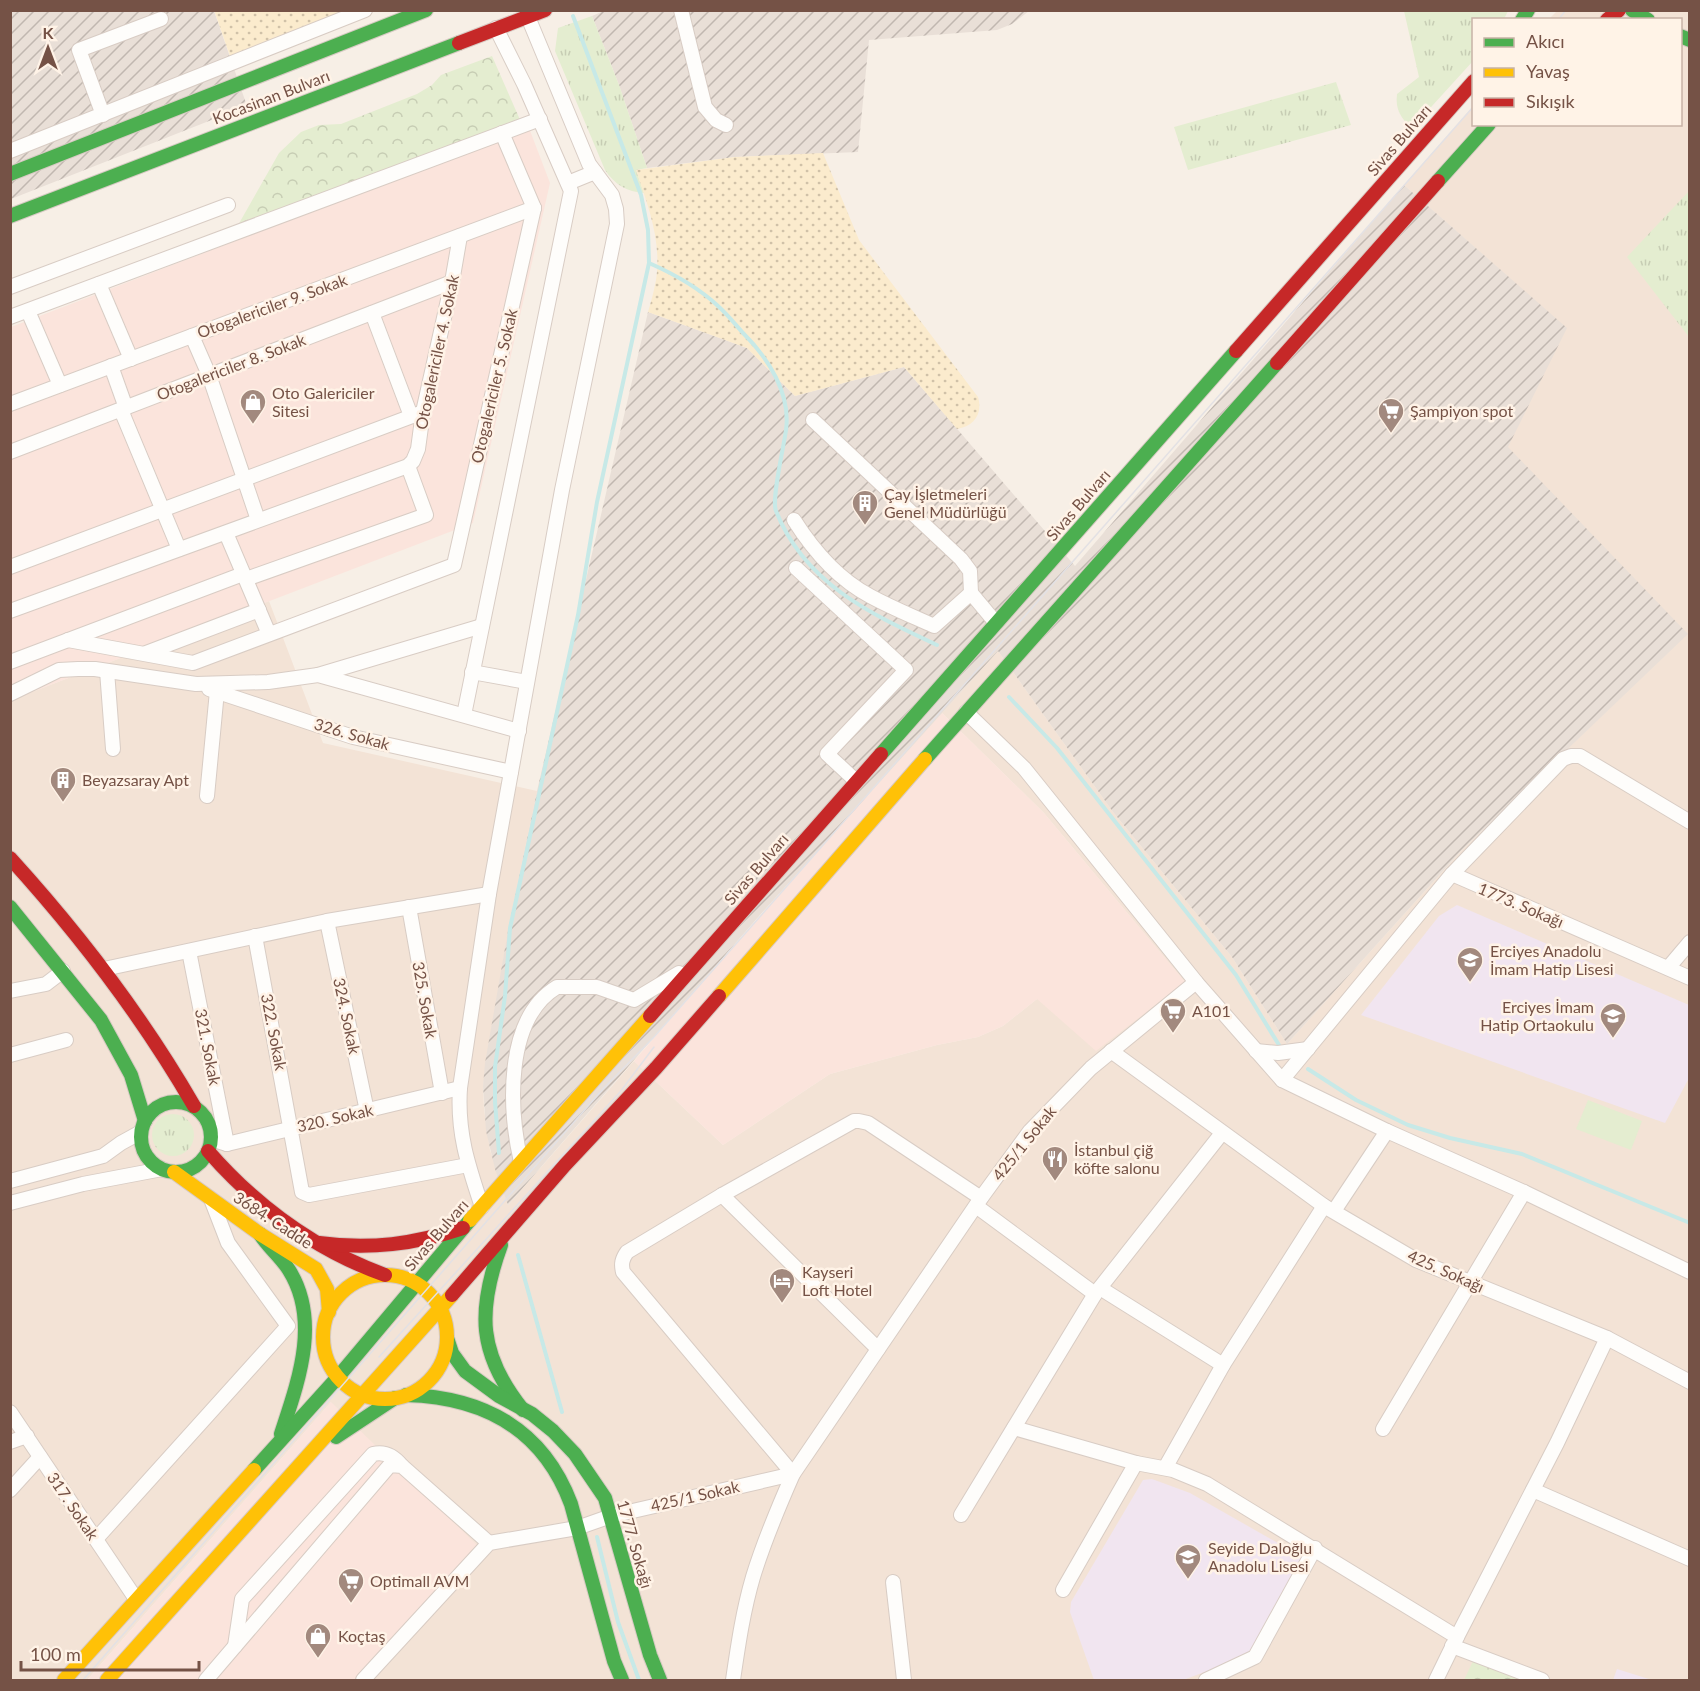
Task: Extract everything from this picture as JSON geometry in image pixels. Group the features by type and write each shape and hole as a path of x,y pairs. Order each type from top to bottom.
{"main road":[{"name":"Kocasinan Bulvarı","path":"10,174 426,10"},
{"name":"Kocasinan Bulvarı","path":"10,216 494,24 545,10"},
{"path":"1632,10 1645,18"},
{"name":"Sivas Bulvarı","path":"64,1680 338,1377 463,1228 1472,82"},
{"path":"107,1680 565,1165 664,1059 966,712 1487,126"},
{"path":"10,858 60,913 104,969 194,1106 209,1123 209,1145 197,1166 186,1171 168,1171 153,1163 146,1154 141,1143 143,1126 131,1075 101,1020 10,907"},
{"path":"143,1126 151,1112 161,1105 183,1102 194,1106"},
{"name":"3684. Cadde","path":"209,1145 222,1168 253,1197 319,1244 348,1262 416,1284"},
{"name":"3684. Cadde","path":"168,1171 210,1197 260,1234 311,1265 320,1273 327,1288 329,1312"},
{"path":"319,1244 360,1248 397,1246 432,1239 463,1228"},
{"path":"260,1234 267,1246 288,1269 298,1290 304,1314 304,1349 301,1372 278,1443"},
{"path":"506,1234 488,1285 484,1311 485,1332 490,1355 500,1378 524,1410"},
{"path":"385,1275 374,1276 354,1284 338,1297 329,1312 324,1326 324,1348 338,1377 344,1384 362,1394 384,1399 437,1396 468,1402 497,1414 516,1428 554,1468 567,1492 614,1661 622,1680"},
{"path":"416,1284 432,1297 439,1307"},
{"name":"1777. Sokağı","path":"439,1307 444,1317 452,1353 465,1371 553,1431 575,1454 605,1498 650,1655 660,1680"},
{"path":"308,1454 400,1397 416,1391 432,1378 443,1359 447,1338"}],"street":[{"path":"10,152 364,10"},
{"path":"681,10 705,107 716,120 726,125"},
{"path":"482,1207 468,1166 459,1125 460,1088 489,894 527,682 562,490 617,224 612,195 589,164 526,14"},
{"path":"104,115 79,50 161,19"},
{"path":"464,716 571,191 540,119 494,24"},
{"path":"10,317 540,119"},
{"path":"502,133 534,208"},
{"path":"568,183 595,172"},
{"path":"10,287 228,206"},
{"name":"Otogalericiler 9. Sokak","path":"10,404 534,208"},
{"name":"Otogalericiler 5. Sokak","path":"269,634 454,565 534,208"},
{"name":"Otogalericiler 4. Sokak","path":"408,466 416,456 418,449 417,414 452,282 460,236"},
{"name":"Otogalericiler 8. Sokak","path":"10,452 452,282"},
{"path":"99,284 131,359"},
{"path":"28,310 60,385"},
{"path":"10,567 417,414 372,313"},
{"path":"192,336 209,375 258,520"},
{"path":"111,366 123,409 179,549"},
{"path":"813,420 961,559 970,572 971,593 996,623"},
{"path":"10,611 408,466 426,515 244,577 10,662"},
{"path":"794,520 824,560 853,585 869,596 934,626 971,593"},
{"path":"69,640 193,663 269,634 225,533"},
{"path":"796,568 906,670 827,754 856,781"},
{"path":"143,654 259,610"},
{"path":"10,694 59,670 107,671 196,684 268,682 318,675 482,626"},
{"path":"107,671 113,749"},
{"path":"472,672 527,682"},
{"path":"318,675 519,731"},
{"name":"326. Sokak","path":"196,684 352,737 511,772"},
{"path":"207,796 217,691"},
{"path":"966,712 1024,768 1196,982 1282,1080 1387,1131 1524,1192 1689,1272"},
{"path":"1282,1080 1452,874 1563,759 1571,756 1584,758 1689,822"},
{"name":"1773. Sokağı","path":"1452,874 1689,978"},
{"path":"104,969 327,921 489,894"},
{"name":"325. Sokak","path":"409,908 442,1093"},
{"name":"324. Sokak","path":"327,921 367,1110"},
{"name":"322. Sokak","path":"255,936 302,1191 307,1195 468,1166"},
{"path":"1668,968 1689,942"},
{"name":"321. Sokak","path":"189,951 227,1144"},
{"path":"521,1162 514,1125 513,1088 521,1040 537,1003 557,987 597,987 634,1000 698,961"},
{"path":"10,991 46,984 63,971"},
{"name":"425/1 Sokak","path":"489,1543 577,1528 611,1516 793,1474 1009,1159 1072,1086 1196,982"},
{"path":"10,1055 66,1040"},
{"path":"1256,1051 1278,1053 1308,1049"},
{"name":"425. Sokağı","path":"1111,1051 1329,1209 1416,1260 1607,1338 1688,1381"},
{"name":"320. Sokak","path":"227,1144 460,1088"},
{"path":"733,1680 739,1635 753,1578 768,1532 793,1474 623,1272 621,1266 627,1252 722,1195 849,1124 859,1121 868,1123 1098,1291 1223,1365"},
{"path":"10,1181 103,1156 143,1126"},
{"path":"1165,1468 1223,1365 1329,1209 1387,1131"},
{"path":"961,1515 1098,1291 1222,1133"},
{"path":"209,1145 227,1144"},
{"path":"10,1203 83,1184 168,1171"},
{"path":"1383,1429 1524,1192"},
{"path":"722,1195 878,1349"},
{"path":"96,1539 288,1326 228,1243 210,1197"},
{"path":"1436,1680 1607,1338"},
{"name":"317. Sokak","path":"10,1412 136,1599"},
{"path":"1014,1428 1191,1477 1222,1492 1315,1548 1454,1641 1542,1680"},
{"path":"10,1442 27,1436"},
{"path":"235,1646 242,1599 373,1454 387,1454 395,1458 489,1543 363,1680"},
{"path":"10,1490 40,1457"},
{"path":"1063,1590 1136,1463"},
{"path":"206,1680 386,1467 394,1464 402,1466"},
{"path":"1533,1490 1689,1559"},
{"path":"1207,1680 1256,1657 1315,1548"},
{"path":"893,1582 904,1680"}],"shaded area":[{"path":"606,10 1029,11 1012,24 997,30 869,40 858,152 735,157 647,168 619,85 592,16"},
{"path":"11,11 214,11 247,106 11,199"},
{"path":"1557,11 1689,11 1689,1680 364,1680 331,1402 87,1680 11,1680 11,700 269,601 323,743 537,791 509,925 483,1086 490,1150 508,1205 634,1061 723,1145 830,1074 937,1045 978,1037 1003,1026 1037,999 1184,981 1044,813 942,713 998,651 1113,812 1232,957 1287,1044 1461,851 1687,634 1507,447 1566,328 1404,185 1472,107 1472,126 1682,126 1682,18 1550,18"},
{"name":"Oto Galericiler Sitesi","path":"529,128 550,183 473,523 11,700 11,327"},
{"path":"1404,185 1567,328 1508,447 1688,634 1461,851 1287,1044 1232,957 1113,812 998,651 760,915 508,1205 495,1169 486,1131 483,1086 485,1063 509,925 537,791 648,312 747,348 795,396 904,367 1075,566"},
{"path":"942,713 1044,813 1185,982 1096,1051 1037,999 1003,1026 978,1037 937,1045 830,1074 723,1145 634,1061 801,869"},
{"path":"1457,905 1689,1005 1689,1078 1665,1123 1361,1015 1439,916"},
{"path":"331,1402 483,1551 364,1680 87,1680"},
{"name":"Seyide Daloğlu Anadolu Lisesi","path":"1152,1479 1190,1493 1304,1558 1248,1656 1183,1680 1094,1680 1070,1612 1071,1602 1143,1480"},
{"path":"1617,1669 1652,1680 1613,1680"}],"green space":[{"path":"1404,11 1508,11 1504,18 1472,18 1472,62 1412,128 1398,109 1397,94 1419,77"},
{"path":"592,16 619,85 647,168 636,170 644,193 622,186 605,170 555,51 558,28"},
{"path":"492,56 521,122 233,234 279,153 301,132 319,125 341,124 417,94 432,85 441,75"},
{"path":"1336,82 1351,125 1188,170 1174,127"},
{"path":"1689,191 1689,337 1627,257"},
{"path":"1588,1100 1642,1121 1631,1150 1576,1129"},
{"path":"173,1114 181,1115 188,1120 193,1127 193,1143 188,1150 181,1155 173,1156 165,1155 158,1150 153,1143 152,1135 153,1127 158,1120 165,1115"},
{"path":"1474,1659 1535,1680 1464,1680"}],"sand":[{"path":"214,10 343,11 231,59"},
{"path":"823,153 859,240 978,397 978,414 968,425 957,429 904,367 795,396 747,348 648,312 656,280 657,251 653,224 636,170 735,157"}],"waterway":[{"path":"499,1153 495,1067 505,996 510,928 578,615 597,502 649,263 648,230 641,195 573,16"},
{"path":"649,263 685,282 718,306 761,354 776,377 787,416 775,505 789,536 804,558 843,594 888,621 937,645"},
{"path":"1009,697 1057,748 1236,975 1279,1045"},
{"path":"1308,1069 1356,1100 1408,1125 1450,1138 1522,1154 1690,1223"},
{"path":"518,1255 562,1412"},
{"path":"597,1537 618,1622 639,1680"}],"tram line":[{"path":"1560,18 1566,10"},
{"path":"83,1680 604,1088 654,1037 1472,108"},
{"path":"379,1357 620,1092 654,1047"}],"traffic: fast":[{"path":"10,174 426,10"},
{"path":"1523,18 1528,10"},
{"path":"1632,10 1645,18"},
{"path":"1682,37 1690,40"},
{"path":"10,216 459,43"},
{"path":"1438,181 1487,126"},
{"path":"881,754 1236,351"},
{"path":"925,759 1277,363"},
{"path":"10,907 101,1020 131,1075 145,1121"},
{"path":"176,1102 189,1105 201,1112 208,1124 211,1137 208,1150 201,1162 189,1169 176,1172 163,1169 151,1162 144,1150 141,1137 144,1124 151,1112 163,1105 176,1102"},
{"path":"254,1470 338,1377 470,1220"},
{"path":"260,1234 289,1270 299,1290 304,1310 303,1352 294,1394 281,1434"},
{"path":"501,1245 488,1291 486,1331 497,1370 523,1410"},
{"path":"447,1338 452,1353 465,1371 499,1396 532,1414 553,1431 575,1454 605,1498 650,1655 660,1680"},
{"path":"406,1395 460,1402 485,1411 507,1422 527,1437 544,1456 559,1478 571,1504 614,1661 622,1680"},
{"path":"336,1437 395,1398"}],"traffic: slow":[{"path":"719,996 925,759"},
{"path":"470,1220 650,1016"},
{"path":"174,1172 260,1234 316,1269 327,1289 329,1312"},
{"path":"385,1275 409,1280 429,1293 442,1313 447,1337 442,1361 429,1381 409,1394 385,1399 361,1394 341,1381 328,1361 323,1337 328,1313 341,1293 361,1280 385,1275"},
{"path":"107,1680 452,1295"},
{"path":"64,1680 254,1470"}],"traffic: jam":[{"path":"459,43 545,10"},
{"path":"1609,18 1619,10"},
{"path":"1236,351 1472,83"},
{"path":"1277,363 1438,181"},
{"path":"650,1016 881,754"},
{"path":"10,858 109,977 153,1040 194,1106"},
{"path":"452,1295 565,1165 656,1068 719,996"},
{"path":"208,1151 246,1190 289,1224 335,1253 385,1275"},
{"path":"319,1243 374,1246 410,1242 463,1228"}],"place":[{"name":"Oto Galericiler Sitesi","path":"253,425"},
{"name":"Şampiyon spot","path":"1391,434"},
{"name":"Çay İşletmeleri Genel Müdürlüğü","path":"865,526"},
{"name":"Beyazsaray Apt","path":"63,803"},
{"name":"Erciyes Anadolu İmam Hatip Lisesi","path":"1470,983"},
{"name":"A101","path":"1173,1034"},
{"name":"Erciyes İmam Hatip Ortaokulu","path":"1613,1039"},
{"name":"İstanbul çiğ köfte salonu","path":"1055,1182"},
{"name":"Kayseri Loft Hotel","path":"782,1304"},
{"name":"Seyide Daloğlu Anadolu Lisesi","path":"1188,1580"},
{"name":"Optimall AVM","path":"351,1604"},
{"name":"Koçtaş","path":"318,1659"}]}
